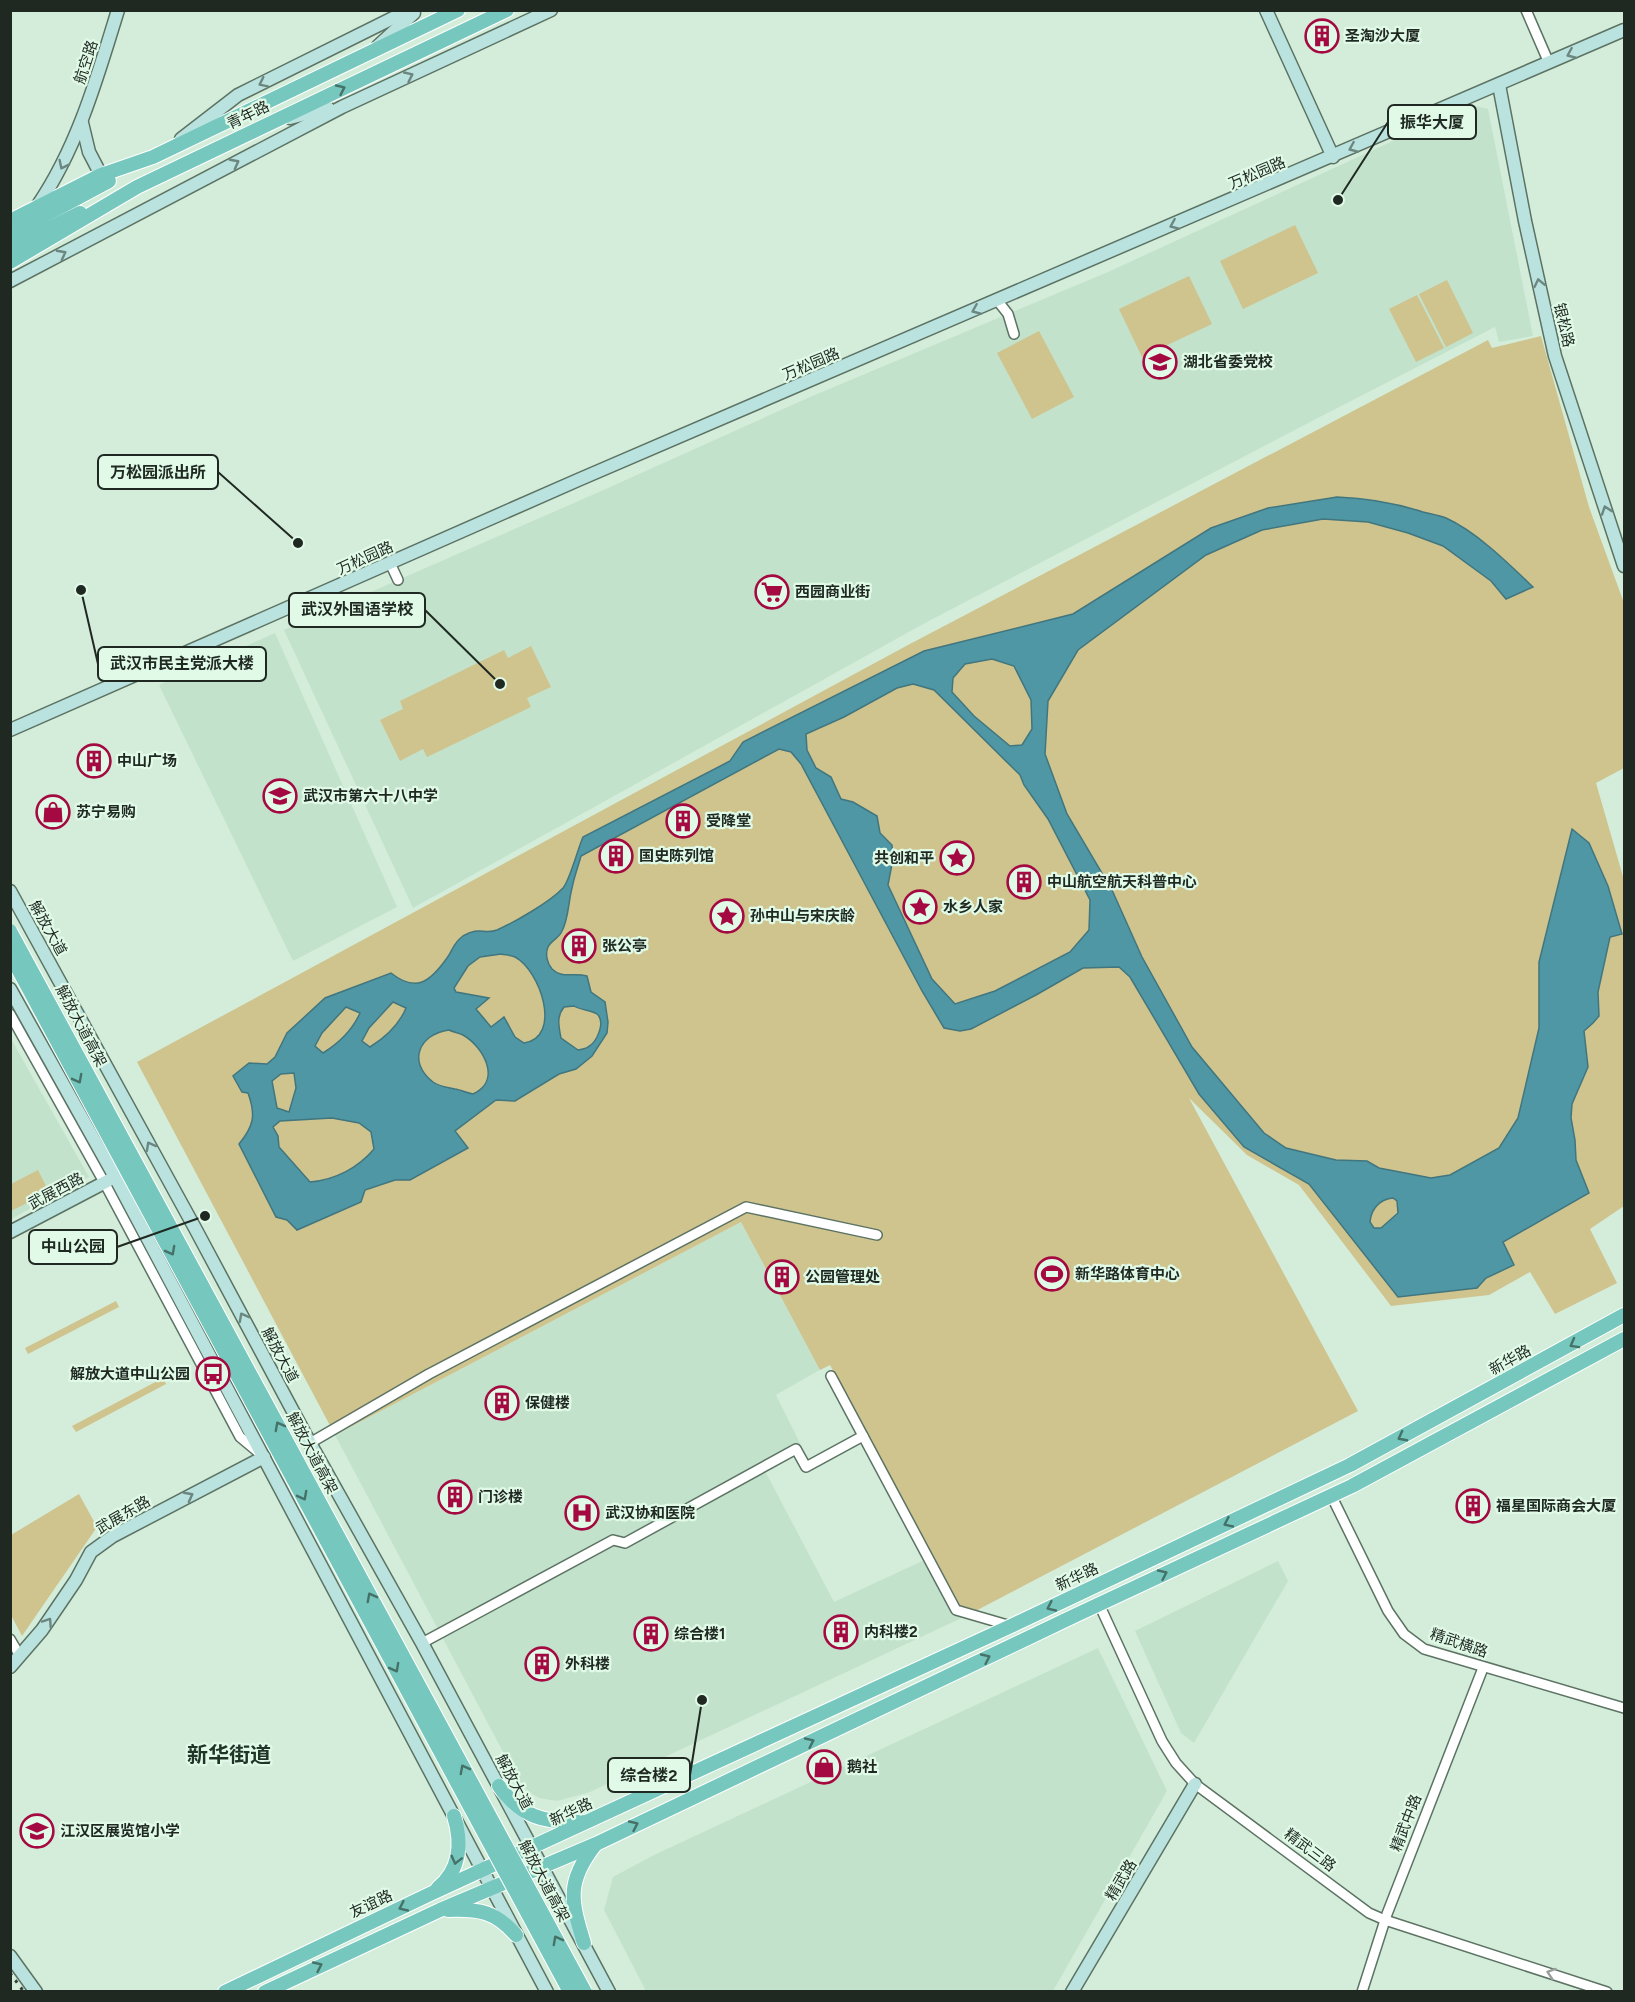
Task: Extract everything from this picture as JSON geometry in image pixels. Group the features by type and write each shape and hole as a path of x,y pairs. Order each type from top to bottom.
{"main road":[{"name":"航空路","path":"38,205 55,180 82,122 118,10"},
{"path":"169,149 238,95 409,10"},
{"path":"370,52 417,10"},
{"name":"青年路","path":"10,221 101,175 153,157 458,10"},
{"name":"青年路","path":"10,262 137,187 507,10"},
{"path":"10,281 355,101 551,10"},
{"path":"1266,10 1333,157"},
{"name":"万松园路","path":"10,730 390,563 1624,30"},
{"name":"银松路","path":"1499,85 1525,221 1555,356 1624,566"},
{"path":"266,124 355,101"},
{"path":"82,122 89,152 101,175"},
{"path":"10,248 34,228 153,157"},
{"path":"10,234 34,228 137,187"},
{"name":"解放大道","path":"10,891 310,1443 422,1643 609,1992"},
{"name":"解放大道高架","path":"10,931 585,1992"},
{"name":"解放大道高架","path":"10,954 570,1992"},
{"path":"10,989 109,1180 264,1456 547,1992"},
{"name":"武展西路","path":"10,1232 109,1180"},
{"name":"新华路","path":"532,1848 1350,1466 1624,1315"},
{"path":"265,1992 440,1910 596,1844 1331,1496 1624,1339"},
{"name":"武展东路","path":"10,1667 42,1630 92,1552 113,1536 264,1456"},
{"name":"精武路","path":"1072,1992 1195,1784"},
{"path":"499,1786 508,1799 533,1816 565,1823 590,1822"},
{"path":"430,1894 452,1874 457,1862 459,1845 454,1816"},
{"path":"584,1943 574,1912 575,1876 582,1862 596,1844"},
{"name":"友谊路","path":"225,1992 532,1848"},
{"path":"440,1910 484,1912 506,1923 516,1935"},
{"path":"10,1956 36,1992"}],"street":[{"path":"1526,10 1549,63"},
{"path":"997,300 1008,314 1014,334"},
{"path":"390,563 398,580"},
{"path":"10,1014 109,1180"},
{"path":"310,1443 429,1374 746,1207 877,1235"},
{"path":"831,1376 956,1610 1011,1626"},
{"path":"422,1643 614,1540 625,1543 796,1449 806,1467 863,1436"},
{"name":"精武横路","path":"1331,1496 1388,1611 1404,1634 1424,1649 1624,1708"},
{"name":"精武三路","path":"1099,1604 1162,1742 1176,1763 1195,1784 1369,1913 1607,1992"},
{"path":"10,1639 20,1656"},
{"name":"精武中路","path":"1362,1992 1385,1920 1483,1668"}],"shaded area":[{"path":"1471,105 1488,109 1533,336 1499,342 1495,327 925,623 413,908 284,630 810,397 1108,272"},
{"path":"1295,225 1318,273 1243,309 1220,261"},
{"path":"1189,276 1212,324 1142,357 1119,309"},
{"path":"1447,280 1473,333 1446,347 1419,294"},
{"path":"1417,295 1444,348 1416,362 1389,309"},
{"path":"1039,331 1074,397 1032,419 997,353"},
{"path":"1541,336 1589,507 1624,603 1624,768 1596,783 1624,880 1624,1206 1590,1229 1617,1283 1555,1314 1530,1272 1489,1295 1391,1306 1299,1185 1247,1155 1189,1098 1358,1411 966,1616 830,1365 820,1370 741,1222 335,1435 137,1062 908,645 1488,340 1492,348"},
{"name":"武汉市第六十八中学","path":"275,633 397,907 293,961 159,685"},
{"path":"531,646 551,687 527,698 531,707 427,757 423,749 400,761 380,720 403,709 400,701 504,650 508,658"},
{"path":"10,1037 89,1177 11,1219 10,1219"},
{"path":"38,1170 49,1192 11,1211 11,1184"},
{"name":"武汉协和医院","path":"741,1222 820,1369 830,1364 776,1395 803,1449 765,1471 834,1602 933,1556 966,1616 590,1792 557,1801 539,1798 529,1792 518,1780 335,1435"},
{"path":"116,1301 119,1307 28,1354 25,1348"},
{"path":"163,1378 166,1384 76,1432 72,1426"},
{"path":"79,1494 97,1527 22,1636 11,1615 11,1535"},
{"path":"1278,1561 1288,1581 1194,1743 1181,1733 1135,1631"},
{"path":"1098,1648 1167,1791 1053,1991 646,1991 604,1910 613,1877 654,1855"}],"water":[{"path":"1337,497 1359,498 1441,516 1458,524 1481,540 1533,587 1506,599 1491,581 1443,546 1368,522 1323,519 1262,530 1206,555 1078,650 1048,701 1045,754 1067,814 1112,890 1142,957 1192,1047 1264,1133 1286,1148 1336,1160 1367,1161 1379,1168 1431,1178 1450,1175 1499,1148 1518,1118 1539,1028 1539,962 1572,829 1589,843 1608,886 1622,934 1610,937 1598,992 1599,1016 1584,1031 1588,1067 1572,1104 1571,1118 1576,1160 1589,1193 1503,1242 1514,1265 1486,1278 1477,1288 1398,1297 1309,1184 1244,1147 1199,1094 1130,977 1119,967 1083,968 971,1029 960,1031 944,1028 801,764 791,752 779,749 581,856 566,922 561,933 548,947 547,955 550,967 556,972 564,975 587,976 591,992 605,1002 607,1033 592,1056 576,1069 559,1074 515,1101 496,1100 455,1131 468,1148 410,1180 395,1180 365,1190 361,1202 297,1230 287,1220 276,1217 239,1144 251,1126 253,1114 248,1093 242,1092 233,1076 249,1063 267,1064 275,1057 287,1033 325,998 391,973 408,982 422,982 428,979 441,966 463,936 478,931 497,930 532,911 563,888 583,837 730,761 743,742 924,651 1073,614 1211,528 1268,508","holes":["992,659 1014,666 1031,700 1032,729 1022,745 1010,746 974,716 952,692 953,678 965,664","913,684 934,690 1020,775 1024,785 1048,819 1090,900 1089,930 1070,952 995,991 955,1004 932,979 888,885 893,859 892,845 880,833 877,816 853,802 841,799 831,777 816,768 807,750 806,734 844,717 897,688","501,954 515,957 524,964 539,988 544,1003 543,1029 536,1038 524,1043 515,1037 504,1017 491,1027 476,1009 489,998 456,992 454,988 468,966 480,957","393,1002 406,1008 400,1020 391,1030 370,1047 362,1041 369,1028","574,1006 597,1014 601,1022 594,1041 587,1048 578,1050 561,1038 560,1015 564,1007","346,1007 360,1013 340,1041 323,1053 315,1046 322,1033","449,1030 471,1040 478,1047 487,1064 487,1081 482,1088 471,1094 433,1082 420,1066 419,1058 420,1050 430,1037","294,1073 296,1088 289,1112 277,1108 272,1081 281,1074","332,1118 359,1123 371,1132 374,1149 361,1162 345,1172 328,1179 310,1182 279,1147 278,1136 273,1127 280,1121","1393,1198 1397,1201 1398,1213 1381,1228 1374,1228 1370,1222 1371,1217 1374,1209 1380,1203"]}],"railway":[{"path":"10,1973 24,1992"}],"place":[{"name":"圣淘沙大厦","path":"1322,36"},
{"name":"振华大厦","path":"1338,200"},
{"name":"湖北省委党校","path":"1160,362"},
{"name":"万松园派出所","path":"298,543"},
{"name":"武汉市民主党派大楼","path":"81,590"},
{"name":"西园商业街","path":"772,592"},
{"name":"武汉外国语学校","path":"500,684"},
{"name":"中山广场","path":"94,761"},
{"name":"武汉市第六十八中学","path":"280,796"},
{"name":"苏宁易购","path":"53,812"},
{"name":"受降堂","path":"683,821"},
{"name":"国史陈列馆","path":"616,856"},
{"name":"共创和平","path":"957,858"},
{"name":"中山航空航天科普中心","path":"1024,882"},
{"name":"水乡人家","path":"920,907"},
{"name":"孙中山与宋庆龄","path":"727,916"},
{"name":"张公亭","path":"579,946"},
{"name":"中山公园","path":"205,1216"},
{"name":"新华路体育中心","path":"1052,1274"},
{"name":"公园管理处","path":"782,1277"},
{"name":"解放大道中山公园","path":"213,1374"},
{"name":"保健楼","path":"502,1403"},
{"name":"门诊楼","path":"455,1497"},
{"name":"福星国际商会大厦","path":"1473,1506"},
{"name":"武汉协和医院","path":"582,1513"},
{"name":"内科楼2","path":"841,1632"},
{"name":"综合楼1","path":"651,1634"},
{"name":"外科楼","path":"542,1664"},
{"name":"综合楼2","path":"702,1700"},
{"name":"鹅社","path":"824,1767"},
{"name":"江汉区展览馆小学","path":"37,1831"}],"district":[{"name":"新华街道","path":"229,1755"}]}
